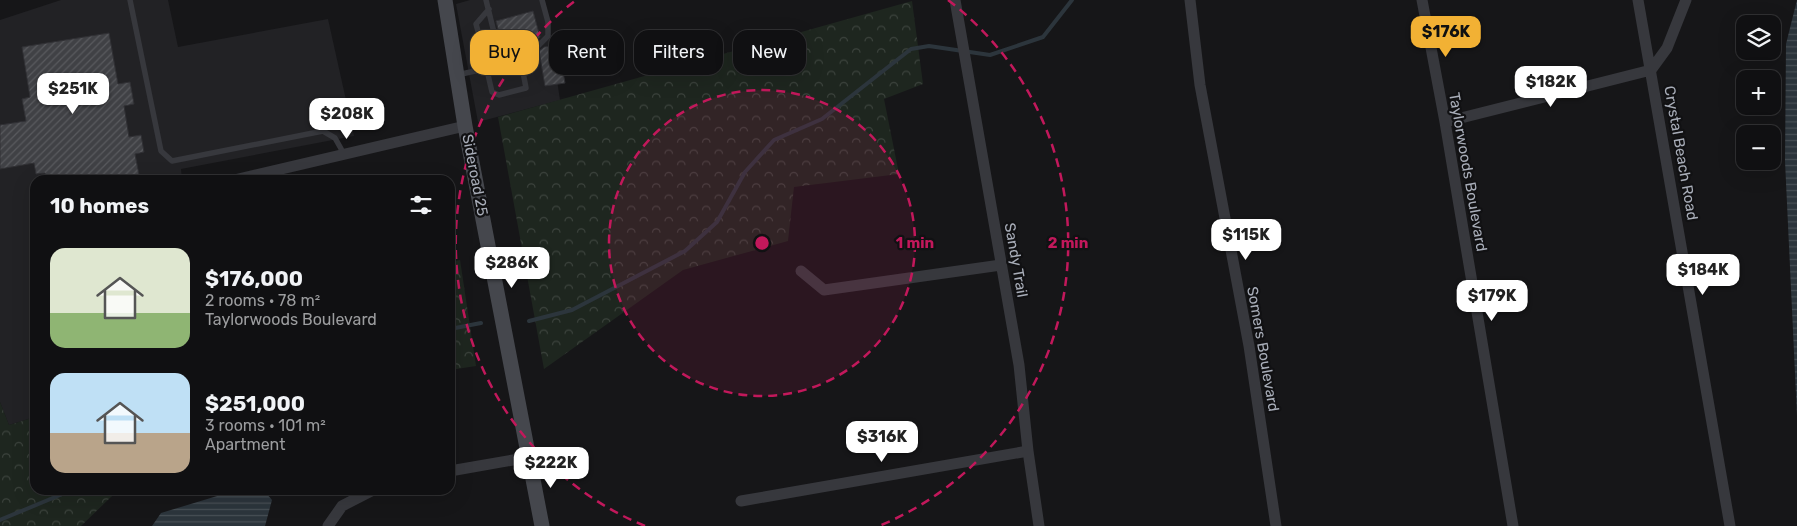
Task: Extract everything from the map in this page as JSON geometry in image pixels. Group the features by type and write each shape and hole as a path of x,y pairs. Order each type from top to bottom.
{"main road":[{"name":"Sideroad 25","path":"445,0 465,126 542,526"}],"street":[{"name":"Sandy Trail","path":"955,0 1019,365 1028,451 1039,526"},
{"name":"Somers Boulevard","path":"1190,0 1200,85 1249,346 1276,526"},
{"name":"Taylorwoods Boulevard","path":"1422,0 1445,122 1513,526"},
{"path":"1445,122 1651,70 1638,0"},
{"name":"Crystal Beach Road","path":"1686,0 1666,48 1651,70 1730,526"},
{"path":"255,175 465,126"},
{"path":"801,271 824,290 1001,265"},
{"path":"741,501 1028,451"},
{"path":"455,470 530,458"},
{"path":"328,526 342,506 364,495"}],"lane":[{"path":"130,0 161,151 172,161 323,131 335,138 344,154"},
{"path":"486,0 493,30"},
{"path":"539,46 548,36 548,22 542,0"},
{"path":"478,30 476,24 488,10"},
{"path":"457,75 470,72"},
{"path":"488,75 492,92 499,96 526,88 524,75"}],"shaded area":[{"path":"61,0 168,0 178,47 328,19 354,136 181,169 182,175 30,175 30,419 9,425 0,402 0,20"},
{"path":"470,0 545,0 550,30 549,75 556,75 560,100 478,122 456,4"},
{"path":"1797,0 1797,416 1785,161 1786,44"},
{"path":"220,495 267,495 272,500 265,526 152,526 161,513"}],"green space":[{"path":"912,1 923,84 884,99 899,174 794,187 788,241 683,270 544,369 498,117 648,75 723,75 723,54 733,51 733,75 806,75 806,31"},
{"path":"460,260 476,366 455,369 455,261"},
{"path":"0,402 9,425 30,419 30,495 114,495 81,526 0,526"}],"building":[{"path":"533,11 538,30 498,30 496,21"},
{"path":"109,33 118,84 130,82 134,104 124,106 129,137 141,135 144,152 135,154 139,175 36,174 34,163 0,169 0,125 26,121 22,99 30,97 22,47"},
{"path":"549,46 549,75 564,75 565,83 545,86 539,51"}],"waterway":[{"path":"529,321 572,310 685,251 717,222 745,172 774,140 822,119 911,49 929,46 990,55 1043,37 1072,0"},
{"path":"455,328 481,323"},
{"path":"0,520 60,495"}]}
